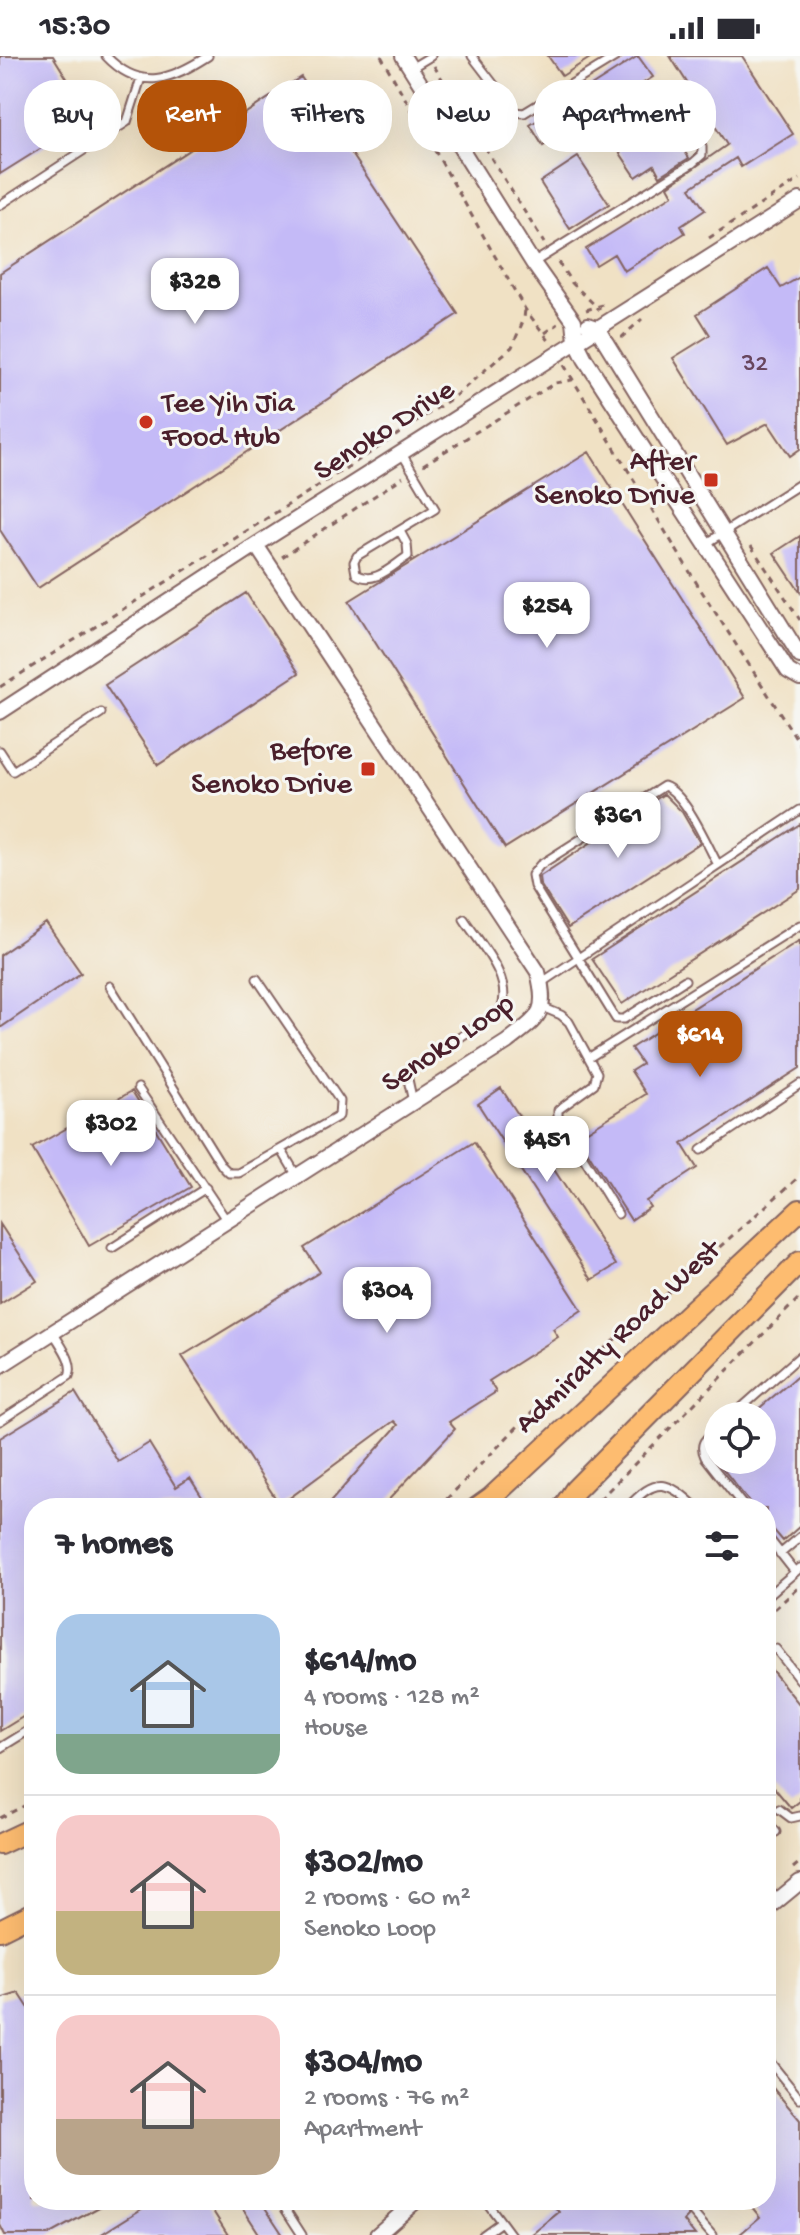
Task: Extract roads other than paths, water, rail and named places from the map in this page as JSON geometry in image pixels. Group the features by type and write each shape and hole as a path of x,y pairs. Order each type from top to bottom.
{"main road":[{"name":"Admiralty Road West","path":"488,1498 800,1210"},
{"path":"571,1498 800,1262"},
{"path":"0,1844 24,1833"},
{"path":"0,1930 24,1918"}],"street":[{"path":"407,62 533,263 574,321 576,341 704,545 788,671 800,678"},
{"name":"Senoko Drive","path":"0,712 401,452 800,200"},
{"path":"574,321 597,328 800,656"},
{"name":"Senoko Loop","path":"0,1366 507,1042 539,1016 544,996 538,972 256,545"},
{"path":"776,1902 800,1882"},
{"path":"377,2235 406,2210"}],"lane":[{"path":"106,56 115,66 141,78 160,79 179,75 208,56"},
{"path":"472,56 515,112 524,113 617,56"},
{"path":"407,62 430,57"},
{"path":"0,205 127,122 141,78"},
{"path":"533,263 693,163 702,152"},
{"path":"400,531 407,544 408,556 372,579 356,574 354,562 357,556 435,509 401,452"},
{"path":"704,545 800,484"},
{"path":"0,751 13,771 101,713"},
{"path":"685,980 619,1021 534,886 532,875 540,865 664,786 674,789 682,800 718,865"},
{"path":"541,983 800,810"},
{"path":"413,1102 407,1075 501,1010 506,999 503,980 464,919"},
{"path":"590,1057 800,925"},
{"path":"110,986 229,1173 239,1173 339,1116 340,1101 257,979"},
{"path":"541,1006 569,1022 597,1073 594,1084 558,1110 558,1116 618,1214"},
{"path":"701,1150 800,1084"},
{"path":"138,1088 227,1221"},
{"path":"281,1149 297,1176"},
{"path":"112,1248 206,1188"},
{"path":"0,1421 69,1376 71,1363 53,1332"},
{"path":"748,1402 800,1356"},
{"path":"718,1474 737,1498"},
{"path":"637,1498 650,1486 664,1484 686,1498"},
{"path":"780,1554 800,1537"},
{"path":"776,1549 798,1570 776,1589"},
{"path":"776,1649 800,1680"},
{"path":"0,1748 24,1733"},
{"path":"779,1809 791,1818 800,1816"},
{"path":"776,2069 800,2099"},
{"path":"286,2210 302,2235"},
{"path":"492,2210 511,2235"},
{"path":"693,2213 712,2235"},
{"path":"483,2235 501,2222"}],"place":[{"name":"Tee Yih Jia Food Hub","path":"146,422"},
{"name":"After Senoko Drive","path":"711,480"},
{"name":"Before Senoko Drive","path":"368,769"}]}
